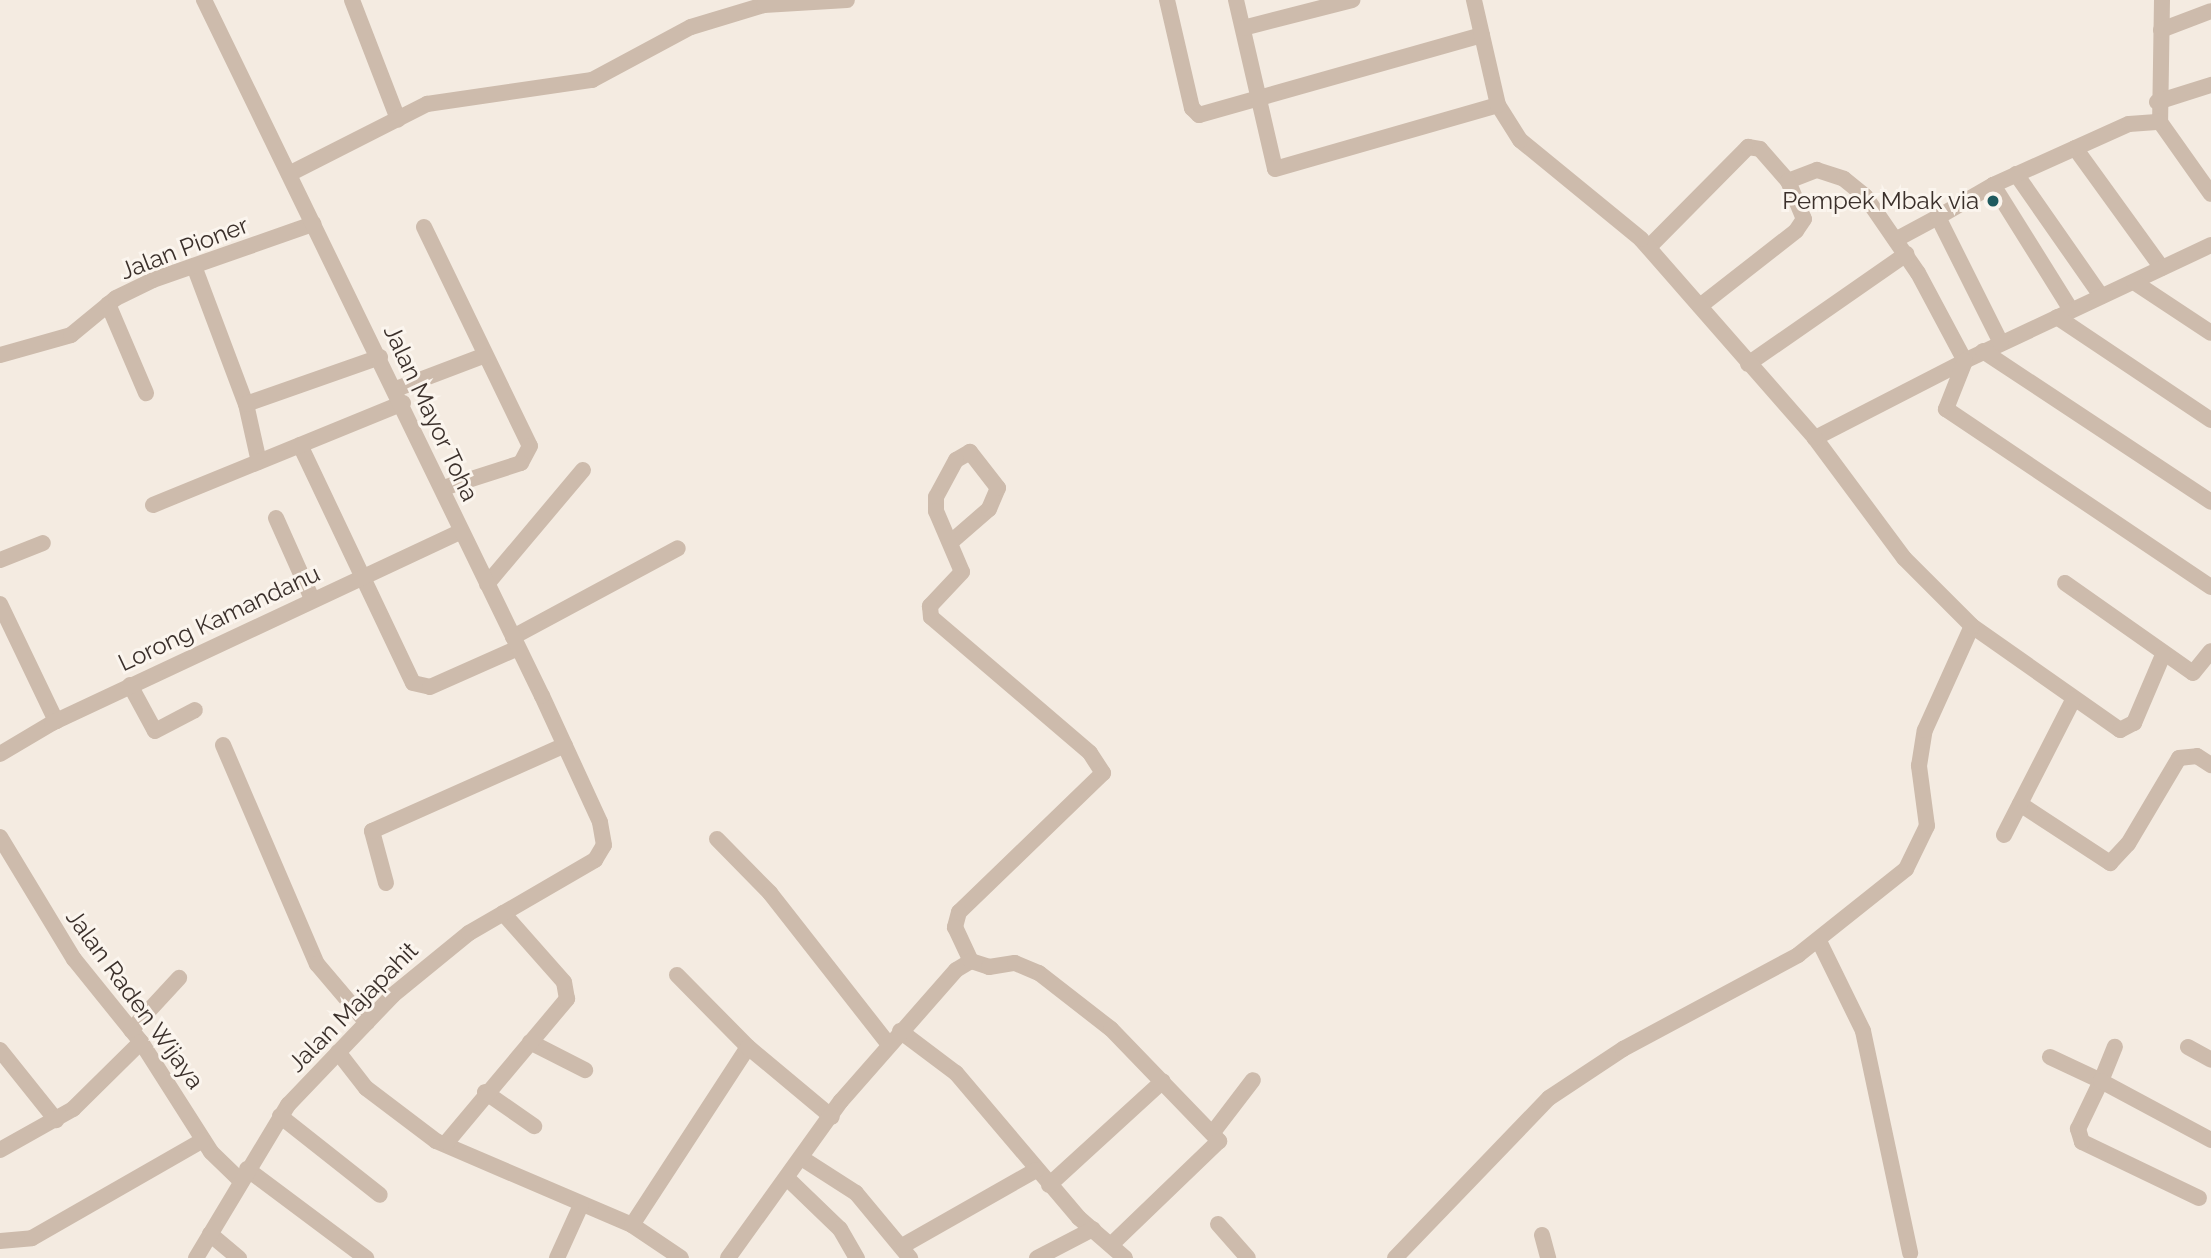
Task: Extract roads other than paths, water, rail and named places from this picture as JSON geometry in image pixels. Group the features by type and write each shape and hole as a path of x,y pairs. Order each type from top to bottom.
{"street":[{"name":"Jalan Mayor Toha","path":"204,0 399,396 565,746 600,822 603,851"},
{"path":"352,0 398,119"},
{"path":"289,174 398,119 449,98 592,80 682,30 764,5 847,0"},
{"path":"1167,0 1194,113 1259,99 1482,35"},
{"path":"1236,0 1278,169 1498,105"},
{"path":"1242,28 1352,0"},
{"path":"1474,0 1498,105 1520,140 1649,247 1815,438 1904,558 1972,626 2073,701 2120,730 2128,729 2163,655"},
{"path":"2162,0 2157,102 2160,122 2211,194"},
{"path":"2161,30 2211,11"},
{"path":"2157,102 2211,85"},
{"path":"1897,239 1993,184 2129,124 2160,122"},
{"path":"1649,247 1748,147 1760,149 1788,181 1804,219 1796,231 1700,306"},
{"path":"2075,148 2162,268"},
{"path":"1788,181 1816,170 1844,179 1897,239 1965,361 1947,413 2211,587"},
{"path":"2016,174 2101,296"},
{"path":"1993,184 2064,314 2211,420"},
{"path":"1938,217 2001,343"},
{"name":"Jalan Pioner","path":"0,355 71,335 108,304 194,266 313,225"},
{"path":"424,227 483,356 516,411 529,453 521,463 443,488"},
{"path":"1815,438 1983,351 2211,245"},
{"path":"1748,364 1906,254"},
{"path":"194,266 247,404 259,461"},
{"path":"2134,282 2211,333"},
{"path":"108,304 146,393"},
{"path":"1983,351 2211,502"},
{"path":"153,505 300,445 483,356"},
{"path":"247,404 380,357"},
{"path":"300,445 408,676 420,687 515,642 678,548"},
{"path":"951,542 989,509 998,488 971,452 956,460 936,497 951,542 962,572 930,606 931,617 1090,753 1103,773 960,912 954,927 971,961 989,967 1015,963 1039,973 1111,1028 1214,1130 1217,1149 1112,1244"},
{"path":"487,584 583,470"},
{"path":"276,518 312,599"},
{"name":"Lorong Kamandanu","path":"0,754 56,721 360,576 461,531"},
{"path":"0,559 43,543"},
{"path":"2065,583 2163,655 2193,673 2211,651"},
{"path":"2,610 56,721"},
{"path":"1395,1258 1549,1098 1623,1049 1819,941 1883,892 1919,850 1927,826 1919,766 1925,730 1972,626"},
{"path":"131,685 155,731 195,710"},
{"path":"2004,835 2073,701"},
{"path":"223,745 317,964 367,1023"},
{"path":"386,883 372,831 565,746"},
{"path":"2020,804 2110,863 2128,844 2179,758 2197,756 2211,765"},
{"name":"Jalan Raden Wijaya","path":"0,837 74,959 136,1036 203,1140 244,1175 366,1258"},
{"path":"717,839 770,894 889,1045"},
{"name":"Jalan Majapahit","path":"196,1258 281,1116 367,1023 434,957 603,851"},
{"path":"447,1142 485,1092 565,1003 567,987 503,913"},
{"path":"1819,941 1863,1031 1910,1253"},
{"path":"728,1258 832,1117 900,1031 971,961"},
{"path":"677,975 748,1047 832,1117"},
{"path":"0,1150 56,1120 136,1036 179,978"},
{"path":"900,1031 956,1073 1049,1185 1125,1258"},
{"path":"530,1042 584,1070"},
{"path":"632,1225 748,1047"},
{"path":"2115,1047 2078,1129 2082,1142 2199,1198"},
{"path":"2188,1047 2211,1060"},
{"path":"0,1050 56,1120"},
{"path":"338,1052 366,1088 428,1136 632,1225 681,1258"},
{"path":"2050,1057 2211,1140"},
{"path":"1214,1130 1253,1080"},
{"path":"1049,1185 1163,1081"},
{"path":"485,1092 534,1126"},
{"path":"281,1116 380,1195"},
{"path":"0,1241 32,1238 203,1140"},
{"path":"803,1159 846,1184 907,1251 1036,1170"},
{"path":"788,1179 840,1229 857,1258"},
{"path":"557,1258 581,1205"},
{"path":"1218,1224 1248,1258"},
{"path":"1037,1258 1093,1229"},
{"path":"210,1234 239,1258"},
{"path":"1542,1235 1548,1258"}],"place":[{"name":"Pempek Mbak via","path":"1993,201"}]}
